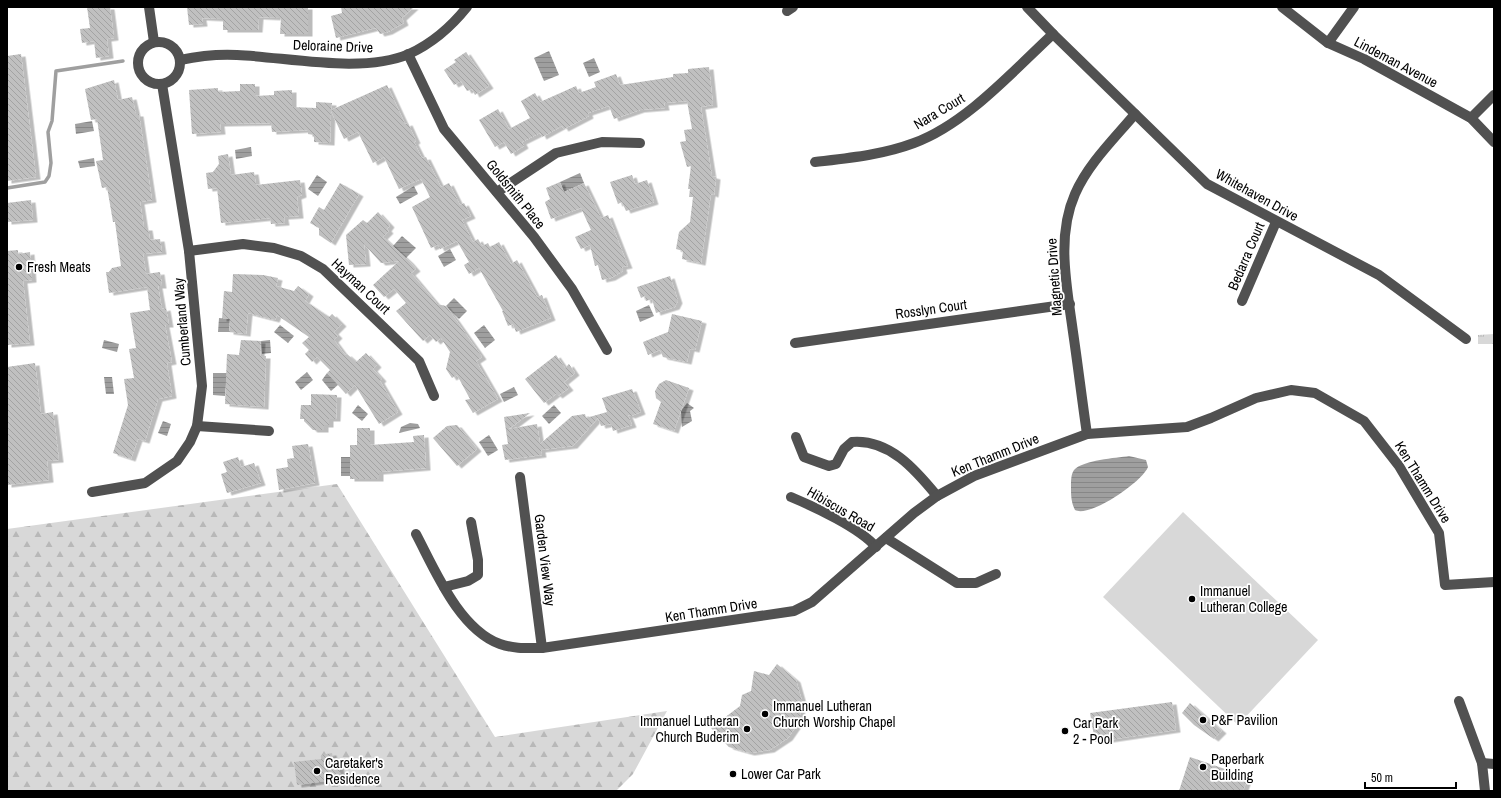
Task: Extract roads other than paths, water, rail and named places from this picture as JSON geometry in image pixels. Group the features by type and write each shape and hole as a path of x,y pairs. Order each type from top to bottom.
{"street":[{"path":"149,7 154,42"},
{"name":"Deloraine Drive","path":"180,60 200,56 236,54 361,63 388,60 408,54 431,42 452,25 467,7"},
{"name":"Whitehaven Drive","path":"1027,7 1207,184 1276,222 1379,275 1466,339"},
{"name":"Lindeman Avenue","path":"1282,7 1328,43 1364,59 1471,118 1494,142"},
{"path":"1328,43 1354,7"},
{"name":"Nara Court","path":"815,162 870,155 922,139 974,108 1053,34"},
{"path":"154,42 168,44 174,48 180,60 178,73 174,78 162,84 148,80 140,70 139,56 148,45 154,42"},
{"name":"Goldsmith Place","path":"408,54 444,129 497,192 572,289 607,350"},
{"name":"Cumberland Way","path":"92,492 145,483 177,461 190,442 197,426 202,386 189,251 162,84"},
{"path":"1471,118 1494,95"},
{"name":"Magnetic Drive","path":"1087,434 1070,304 1064,246 1065,226 1075,194 1092,165 1136,114"},
{"path":"497,192 556,153 602,142 640,143"},
{"name":"Bedarra Court","path":"1242,301 1276,222"},
{"name":"Hayman Court","path":"189,251 243,244 274,248 301,256 323,269 419,361 434,396"},
{"name":"Rosslyn Court","path":"795,342 1070,304"},
{"name":"Ken Thamm Drive","path":"416,534 444,587 465,617 482,635 500,644 516,648 542,648 794,612 812,602 914,513 937,496 974,476 1087,434 1187,427 1256,398 1291,390 1315,393 1364,421 1399,466 1439,533 1445,585 1494,582"},
{"path":"197,426 269,431"},
{"path":"796,437 804,457 829,466 836,464 844,449 852,442 874,444 895,454 912,466 937,496"},
{"name":"Garden View Way","path":"520,477 542,648"},
{"name":"Hibiscus Road","path":"791,497 830,516 864,536 876,547"},
{"path":"444,587 468,581 478,575 478,560 471,522"},
{"path":"886,538 957,584 976,583 996,574"},
{"path":"1459,701 1482,763 1485,791"},
{"path":"1482,763 1494,764"}],"waterway":[{"path":"7,188 45,182 49,176 51,163 48,132 52,121 56,71 123,61"}],"place":[{"name":"Fresh Meats","path":"19,267"},
{"name":"Immanuel Lutheran College","path":"1192,599"},
{"name":"Immanuel Lutheran Church Worship Chapel","path":"765,714"},
{"name":"P&F Pavilion","path":"1203,720"},
{"name":"Immanuel Lutheran Church Buderim","path":"747,729"},
{"name":"Car Park 2 - Pool","path":"1065,731"},
{"name":"Paperbark Building","path":"1203,767"},
{"name":"Caretaker's Residence","path":"317,771"},
{"name":"Lower Car Park","path":"733,774"}]}
